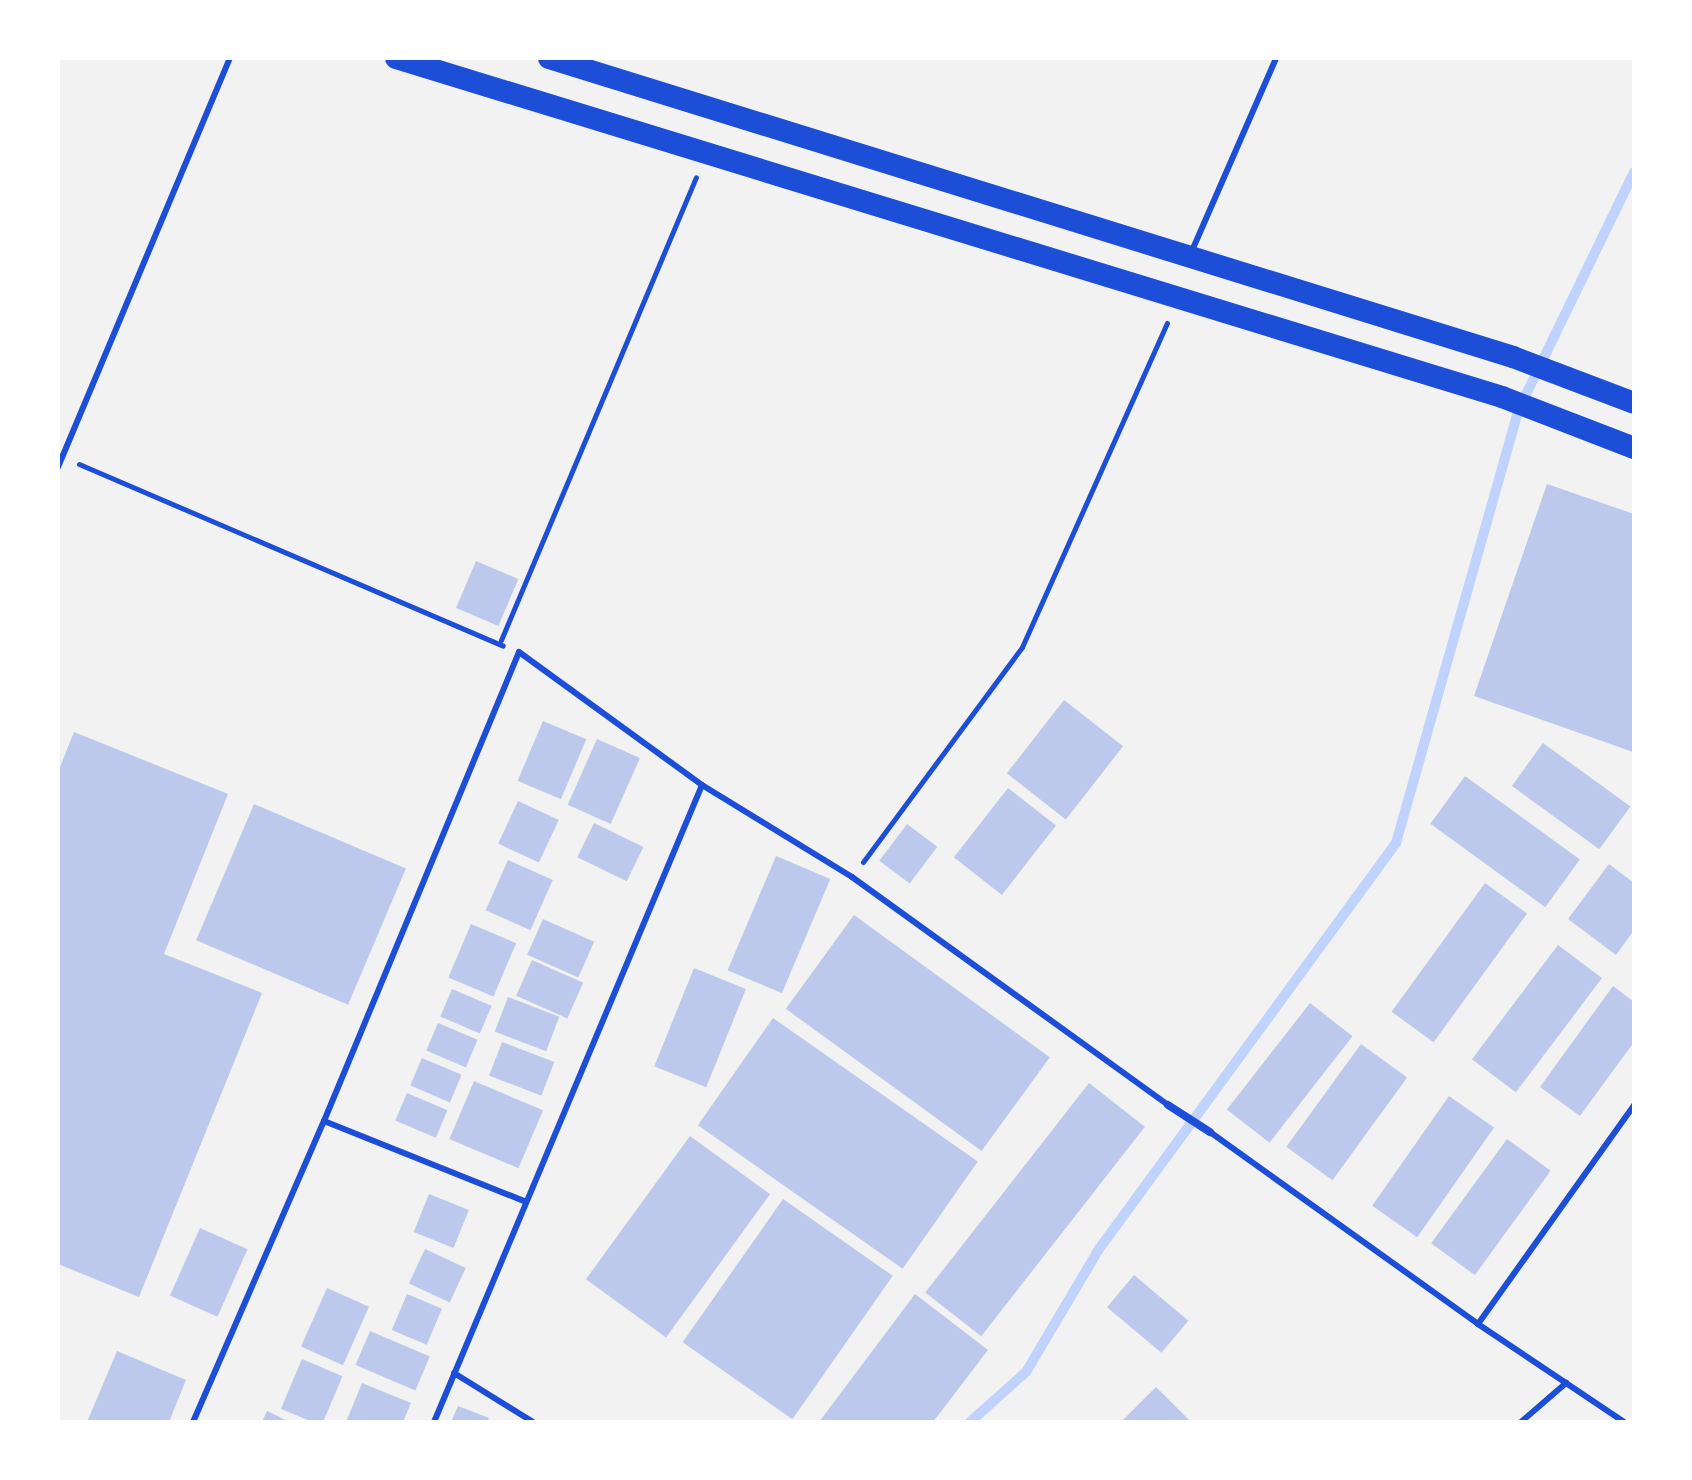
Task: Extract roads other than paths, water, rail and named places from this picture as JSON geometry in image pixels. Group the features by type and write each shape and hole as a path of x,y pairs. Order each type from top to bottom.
{"highway":[{"path":"396,58 1502,397 1634,448"},
{"path":"549,58 1518,359 1634,403"}],"street":[{"path":"1168,1105 1210,1132"}],"lane":[{"path":"58,467 230,58"},
{"path":"1190,255 1276,58"},
{"path":"193,1422 324,1121 519,652 702,785 852,877 1168,1105"},
{"path":"434,1422 524,1201 702,785"},
{"path":"1478,1324 1634,1105"},
{"path":"324,1121 524,1201"},
{"path":"1210,1132 1478,1324 1624,1422"},
{"path":"454,1373 533,1422"},
{"path":"1521,1422 1566,1383"}],"waterway":[{"path":"970,1422 1026,1372 1099,1249 1396,843 1518,411 1634,172"}]}
